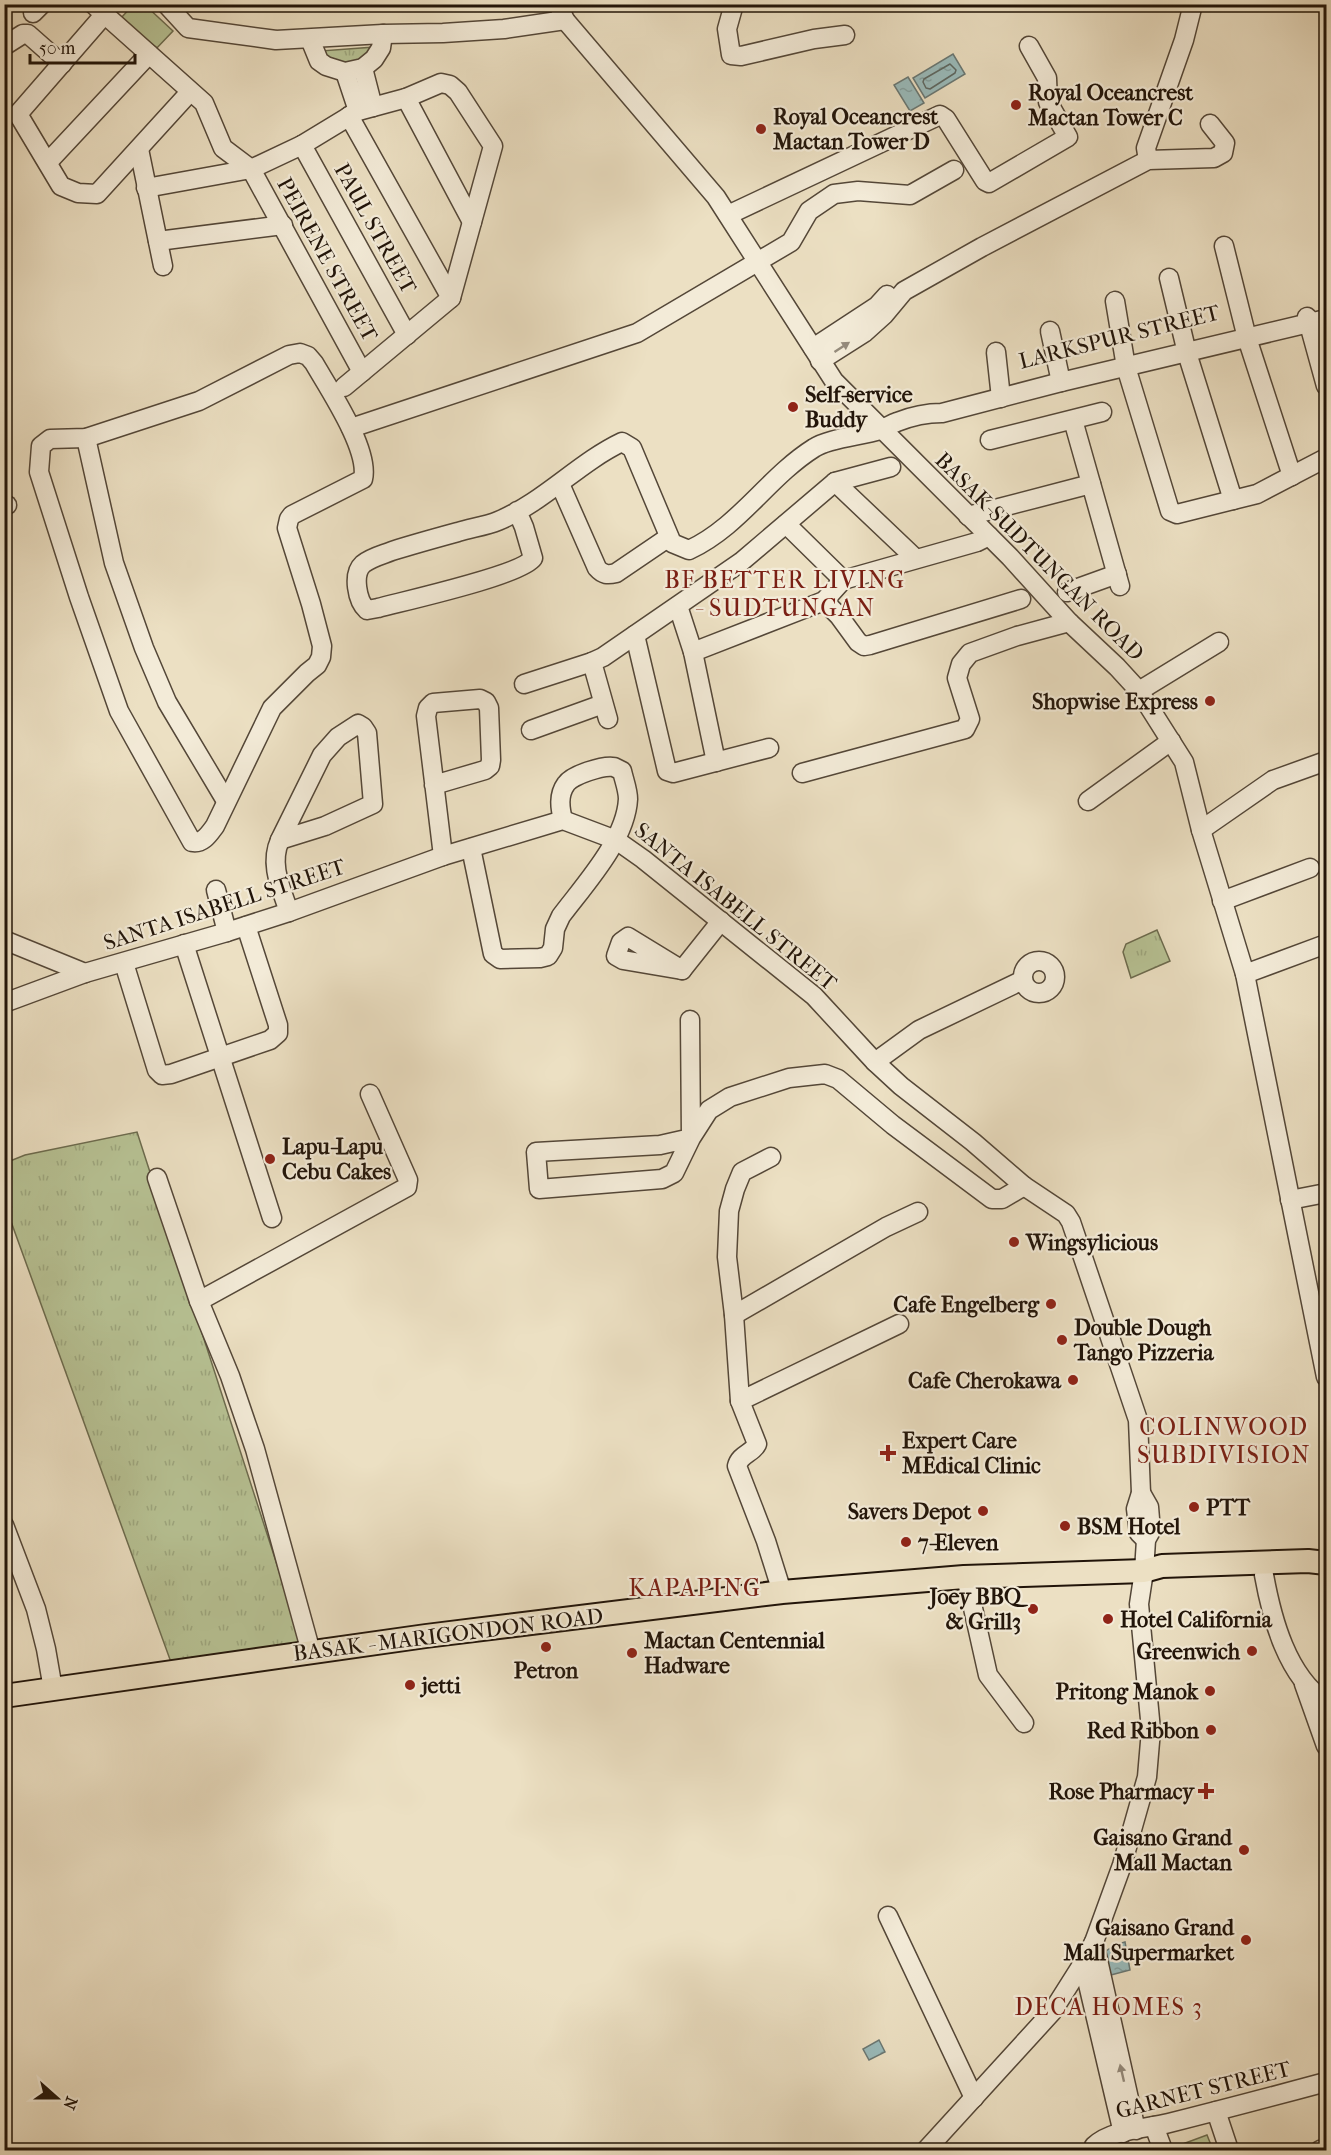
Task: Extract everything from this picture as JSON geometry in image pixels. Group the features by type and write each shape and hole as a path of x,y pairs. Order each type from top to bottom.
{"main road":[{"name":"BASAK - MARIGONDON ROAD","path":"4,1696 311,1652 782,1592 966,1577 1144,1571 1162,1566 1308,1561 1326,1563"},
{"name":"BASAK - MARIGONDON ROAD","path":"1144,1571 1163,1577 1308,1575 1326,1570"}],"street":[{"path":"166,4 188,28 276,40 382,34 453,33 504,28 561,12"},
{"path":"734,4 727,29 731,55 741,56 814,39 845,35"},
{"path":"1147,154 1184,40 1193,4"},
{"path":"190,92 97,194 78,193 61,186 18,114 62,64 98,10 204,103 223,148 251,169"},
{"name":"BASAK-SUDTUNGAN ROAD","path":"561,12 702,180 728,215 834,381 989,536 1069,622 1117,667 1139,691 1184,762 1201,830 1245,974 1326,1377"},
{"path":"4,46 23,34 28,34 62,64"},
{"path":"310,39 319,61 326,66 345,72 363,68 375,59 381,48 382,34"},
{"path":"728,215 940,115 946,119 985,181 989,183 1068,137 1048,102 1047,78 1029,46"},
{"path":"48,162 149,54"},
{"path":"360,111 363,68"},
{"path":"345,72 360,111 451,298"},
{"path":"146,188 251,169 302,145 360,111 406,98 441,83 458,92 493,146 451,298 344,387"},
{"path":"406,98 472,222"},
{"path":"816,355 864,333 896,285 1147,154 1214,158 1223,153 1225,143 1210,124"},
{"name":"PAUL STREET","path":"302,145 407,335"},
{"path":"139,149 163,266"},
{"name":"PEIRENE STREET","path":"251,169 362,372"},
{"path":"351,428 637,333 791,242 809,211 834,194 858,191 910,195 954,170"},
{"path":"158,241 283,225"},
{"path":"1224,246 1246,334 1292,476"},
{"path":"1168,278 1186,349 1233,500"},
{"path":"1115,301 1126,363 1170,511 1177,514 1257,494 1326,458"},
{"name":"LARKSPUR STREET","path":"669,537 672,543 689,550 701,544 728,525 793,463 816,446 881,429 926,413 940,404 1000,394 1246,334 1314,320 1326,313"},
{"path":"1314,320 1326,386"},
{"path":"1050,331 1060,379"},
{"path":"996,352 1000,394"},
{"path":"300,353 308,356 314,363 351,428 363,462 365,471 363,479 292,515 289,519 287,528 322,645 321,657 317,665 306,673 272,708 215,826 206,838 196,842 192,842 119,711 39,472 41,446 50,439 86,438 199,401 289,355 300,353"},
{"path":"990,441 1102,412"},
{"path":"1067,592 1118,580 1073,420"},
{"path":"86,438 114,563 144,648 167,702 226,801"},
{"path":"517,511 533,558 529,562 496,576 378,608 367,610 364,608 358,592 358,573 361,566 371,558 498,521 560,484 608,448 622,442 632,448 669,537 616,573 610,575 601,573 560,484"},
{"path":"524,684 603,657 741,562 835,482 891,467"},
{"path":"835,482 915,558"},
{"path":"968,516 1091,484"},
{"path":"786,524 843,580"},
{"path":"693,652 824,601 843,580 977,542 989,536"},
{"path":"824,601 839,616 858,642 870,645 1021,599"},
{"path":"678,606 693,652 716,762"},
{"path":"802,773 965,729 970,719 957,678 961,664 970,653 1017,636 1069,622"},
{"path":"635,635 667,771 673,774 769,748"},
{"path":"1139,691 1219,642"},
{"path":"531,730 605,711 592,662"},
{"path":"434,784 485,770 490,766 489,708 486,702 480,699 433,703 428,708 426,716 434,784 443,856"},
{"path":"280,840 325,826 373,804 367,733 363,727 358,724 338,737 322,755 280,840 275,851 276,871 289,912"},
{"path":"1088,801 1171,741"},
{"path":"1201,830 1273,780 1326,761"},
{"path":"471,848 493,954 500,959 548,956 554,948 555,929 561,916 616,840 628,798 622,771 615,767 592,771 566,783 561,793 560,805 563,820"},
{"name":"SANTA ISABELL STREET","path":"4,1003 85,974 289,912 443,856 563,820 616,840 721,921 814,996 875,1062 901,1086 1024,1186 1066,1214 1071,1222 1138,1420 1141,1493 1136,1509 1139,1533 1146,1540 1139,1604 1152,1730 1147,1777 1122,1865 1094,1942 1083,1963 1052,2013 926,2151"},
{"path":"1222,901 1310,868"},
{"path":"216,890 227,932"},
{"path":"682,970 721,921"},
{"path":"124,963 157,1070 162,1075 171,1074 270,1040 278,1033 278,1025 246,926"},
{"path":"4,940 85,974"},
{"path":"184,944 272,1218"},
{"path":"1245,974 1326,944"},
{"path":"875,1062 920,1030 1023,980"},
{"path":"690,1020 691,1138"},
{"path":"691,1138 660,1145 536,1152 539,1190 662,1179 674,1173 691,1138 710,1110 729,1097 789,1078 825,1074 838,1079 893,1125 992,1199 1002,1198 1024,1186"},
{"path":"199,1301 407,1187 408,1180 370,1094"},
{"path":"771,1157 742,1172 729,1211 726,1257 734,1315 740,1401 757,1444 740,1458 738,1466 782,1592"},
{"path":"157,1178 199,1301 230,1376 255,1449 311,1652"},
{"path":"1290,1200 1326,1193"},
{"path":"734,1315 886,1227 918,1212"},
{"path":"740,1401 899,1324"},
{"path":"4,1525 36,1608 53,1689"},
{"path":"1264,1575 1275,1621 1290,1659 1302,1680 1326,1746"},
{"path":"966,1577 988,1675 1024,1723"},
{"path":"1302,1680 1326,1702"},
{"path":"888,1916 974,2098"},
{"path":"1094,1942 1129,2132"},
{"path":"1083,1963 1129,2132"},
{"name":"GARNET STREET","path":"1095,2148 1101,2140 1326,2082"},
{"path":"1216,2111 1229,2151"},
{"path":"1154,2126 1163,2151"},
{"path":"1320,2151 1326,2148"}],"green space":[{"path":"133,5 145,5 173,31 155,50 121,18"},
{"path":"375,47 358,62 334,63 320,51"},
{"path":"1157,930 1170,961 1131,978 1123,952 1126,944"},
{"path":"137,1132 302,1642 172,1665 5,1205 5,1163 25,1155"},
{"path":"1207,2135 1213,2150 1182,2150 1180,2145"}],"water":[{"path":"953,54 965,74 925,98 913,78"},
{"path":"908,77 924,103 910,111 894,85"},
{"path":"1125,1942 1130,1970 1107,1976 1103,1953"},
{"path":"879,2040 885,2052 869,2060 863,2049"}],"place":[{"name":"Royal Oceancrest Mactan Tower C","path":"1016,105"},
{"name":"Royal Oceancrest Mactan Tower D","path":"761,129"},
{"name":"Self-service Buddy","path":"793,407"},
{"name":"Shopwise Express","path":"1210,701"},
{"name":"Lapu-Lapu Cebu Cakes","path":"270,1159"},
{"name":"Wingsylicious","path":"1014,1242"},
{"name":"Cafe Engelberg","path":"1051,1304"},
{"name":"Double Dough Tango Pizzeria","path":"1062,1340"},
{"name":"Cafe Cherokawa","path":"1073,1380"},
{"name":"Expert Care MEdical Clinic","path":"888,1453"},
{"name":"PTT","path":"1194,1507"},
{"name":"Savers Depot","path":"983,1511"},
{"name":"BSM Hotel","path":"1065,1526"},
{"name":"7-Eleven","path":"906,1542"},
{"name":"Joey BBQ & Grill3","path":"1033,1609"},
{"name":"Hotel California","path":"1108,1619"},
{"name":"Petron","path":"546,1647"},
{"name":"Greenwich","path":"1252,1651"},
{"name":"Mactan Centennial Hadware","path":"632,1653"},
{"name":"jetti","path":"410,1685"},
{"name":"Pritong Manok","path":"1210,1691"},
{"name":"Red Ribbon","path":"1211,1730"},
{"name":"Rose Pharmacy","path":"1206,1791"},
{"name":"Gaisano Grand Mall Mactan","path":"1244,1850"},
{"name":"Gaisano Grand Mall Supermarket","path":"1246,1940"}],"district":[{"name":"BF BETTER LIVING - SUDTUNGAN","path":"785,594"},
{"name":"COLINWOOD SUBDIVISION","path":"1224,1441"},
{"name":"KAPAPING","path":"695,1588"},
{"name":"DECA HOMES 3","path":"1109,2007"}]}
